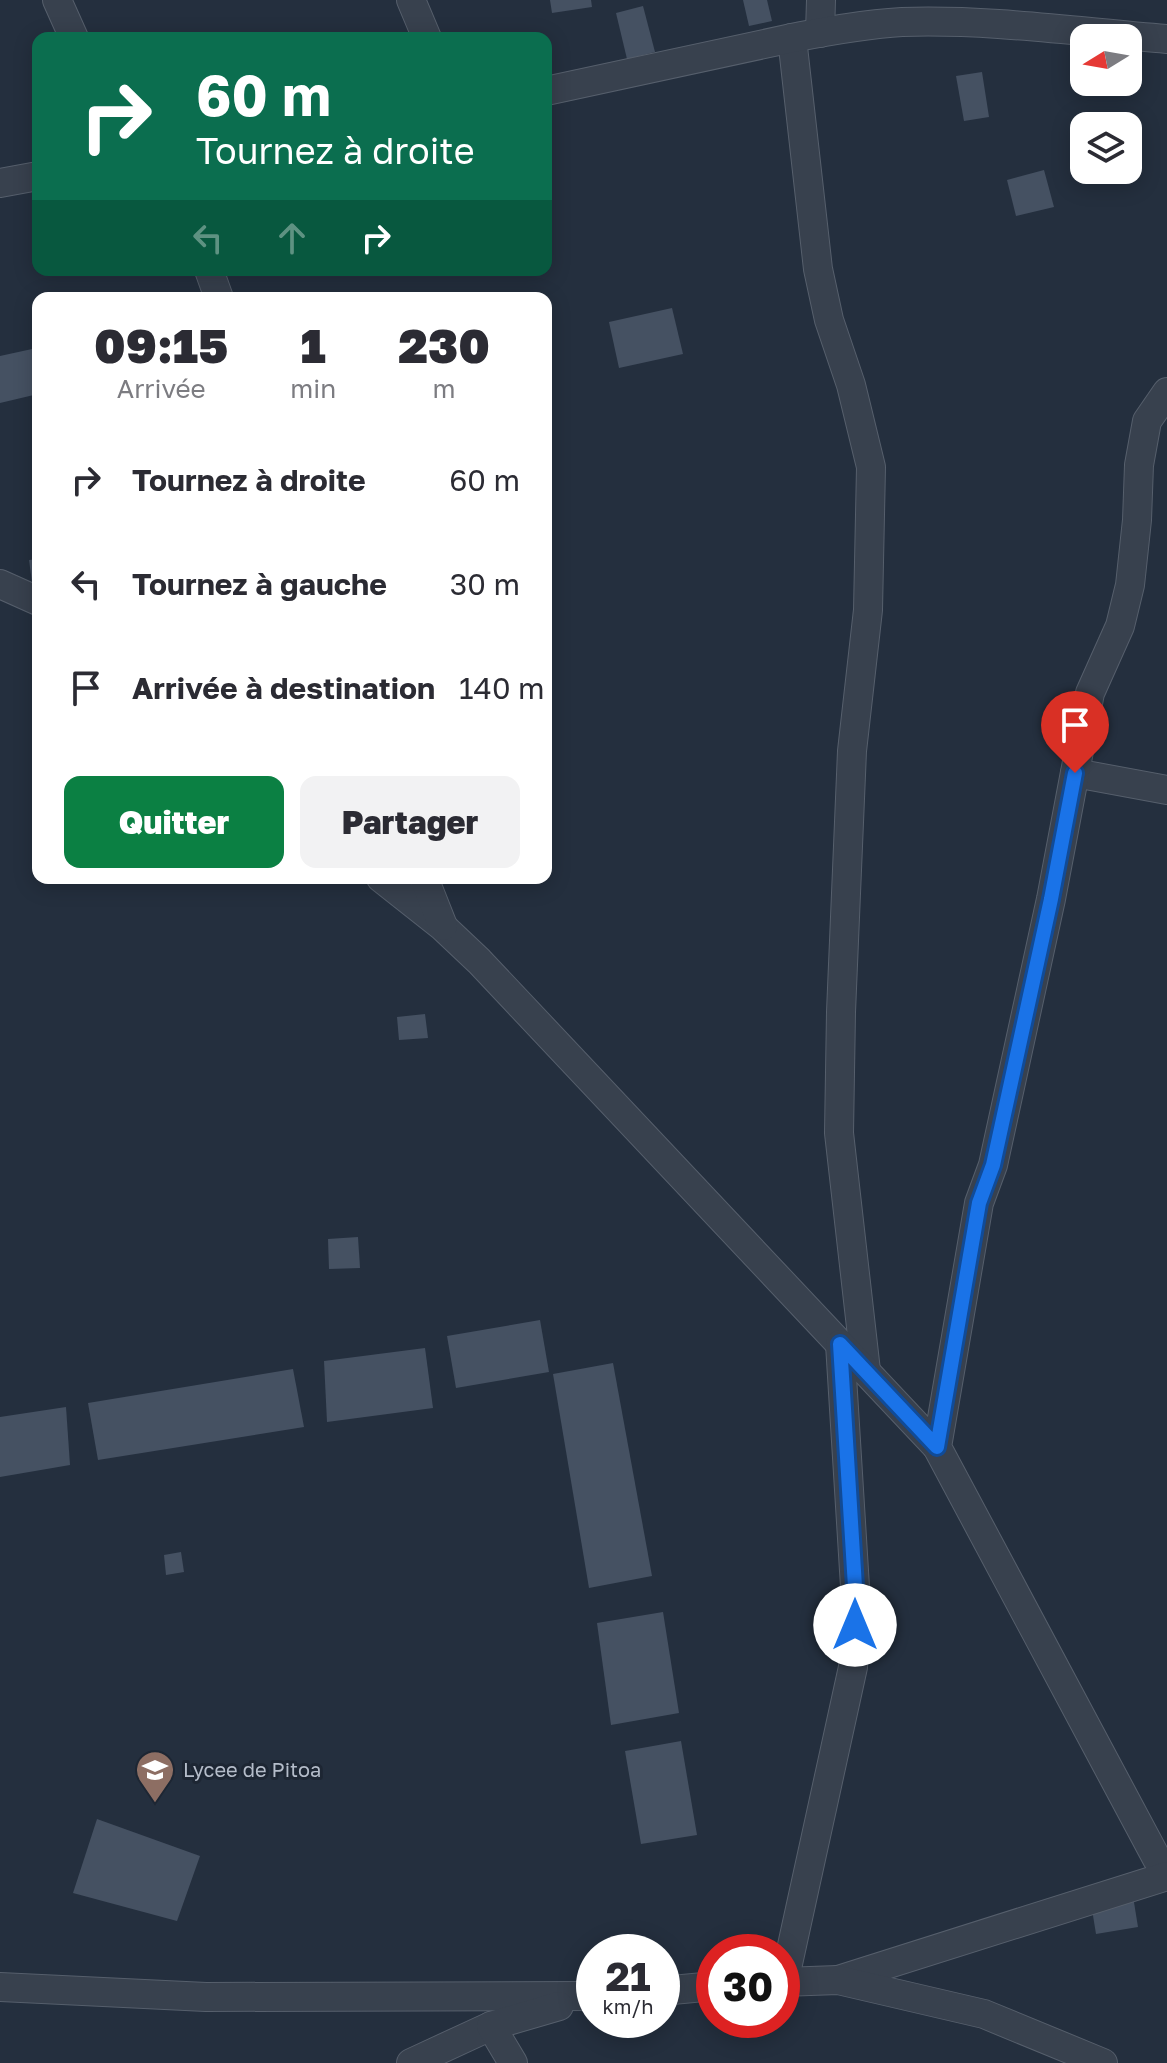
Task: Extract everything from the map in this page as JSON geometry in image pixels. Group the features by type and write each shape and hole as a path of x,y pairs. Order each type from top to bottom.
{"street":[{"path":"57,0 71,32"},
{"path":"411,0 424,32"},
{"path":"820,33 821,0"},
{"path":"552,90 792,38 900,22 976,22 1167,39"},
{"path":"792,38 818,269 829,320 851,385 871,467 868,610 852,751 839,1133 866,1371"},
{"path":"0,183 32,177"},
{"path":"937,1447 979,1203 993,1165 1051,899 1090,693 1120,626 1130,585 1139,465 1147,421 1167,392"},
{"path":"0,584 32,598"},
{"path":"1075,773 1167,790"},
{"path":"389,884 443,927 479,961 937,1447 1165,1869 838,1980"},
{"path":"426,884 443,927"},
{"path":"794,1934 853,1667 856,1603 840,1344"},
{"path":"800,1981 838,1980 984,2014 1103,2063"},
{"path":"0,1987 206,1997 594,1996 491,2026 411,2063"},
{"path":"491,2026 513,2063"}],"building":[{"path":"550,0 591,0 592,7 552,13"},
{"path":"743,0 767,0 772,21 749,26"},
{"path":"643,6 655,52 627,59 616,13"},
{"path":"982,72 989,117 964,121 956,76"},
{"path":"1044,170 1054,207 1016,216 1007,180"},
{"path":"672,308 683,354 619,368 609,322"},
{"path":"32,349 32,395 0,403 0,356"},
{"path":"425,1014 428,1038 399,1040 397,1017"},
{"path":"358,1237 360,1268 329,1269 328,1239"},
{"path":"540,1320 549,1372 456,1388 447,1336"},
{"path":"425,1348 433,1408 327,1422 324,1361"},
{"path":"613,1363 652,1576 589,1588 553,1374"},
{"path":"293,1369 304,1427 98,1460 88,1403"},
{"path":"66,1407 70,1465 0,1477 0,1417"},
{"path":"181,1552 184,1572 166,1575 164,1555"},
{"path":"663,1612 679,1713 611,1725 597,1623"},
{"path":"681,1741 697,1835 641,1844 625,1751"},
{"path":"97,1819 200,1856 177,1921 73,1893"},
{"path":"1132,1890 1138,1927 1096,1934 1090,1897"}],"place":[{"name":"Lycee de Pitoa","path":"155,1804"}],"route":[{"path":"855,1625 840,1344 937,1447 979,1203 993,1165 1075,773"}]}
